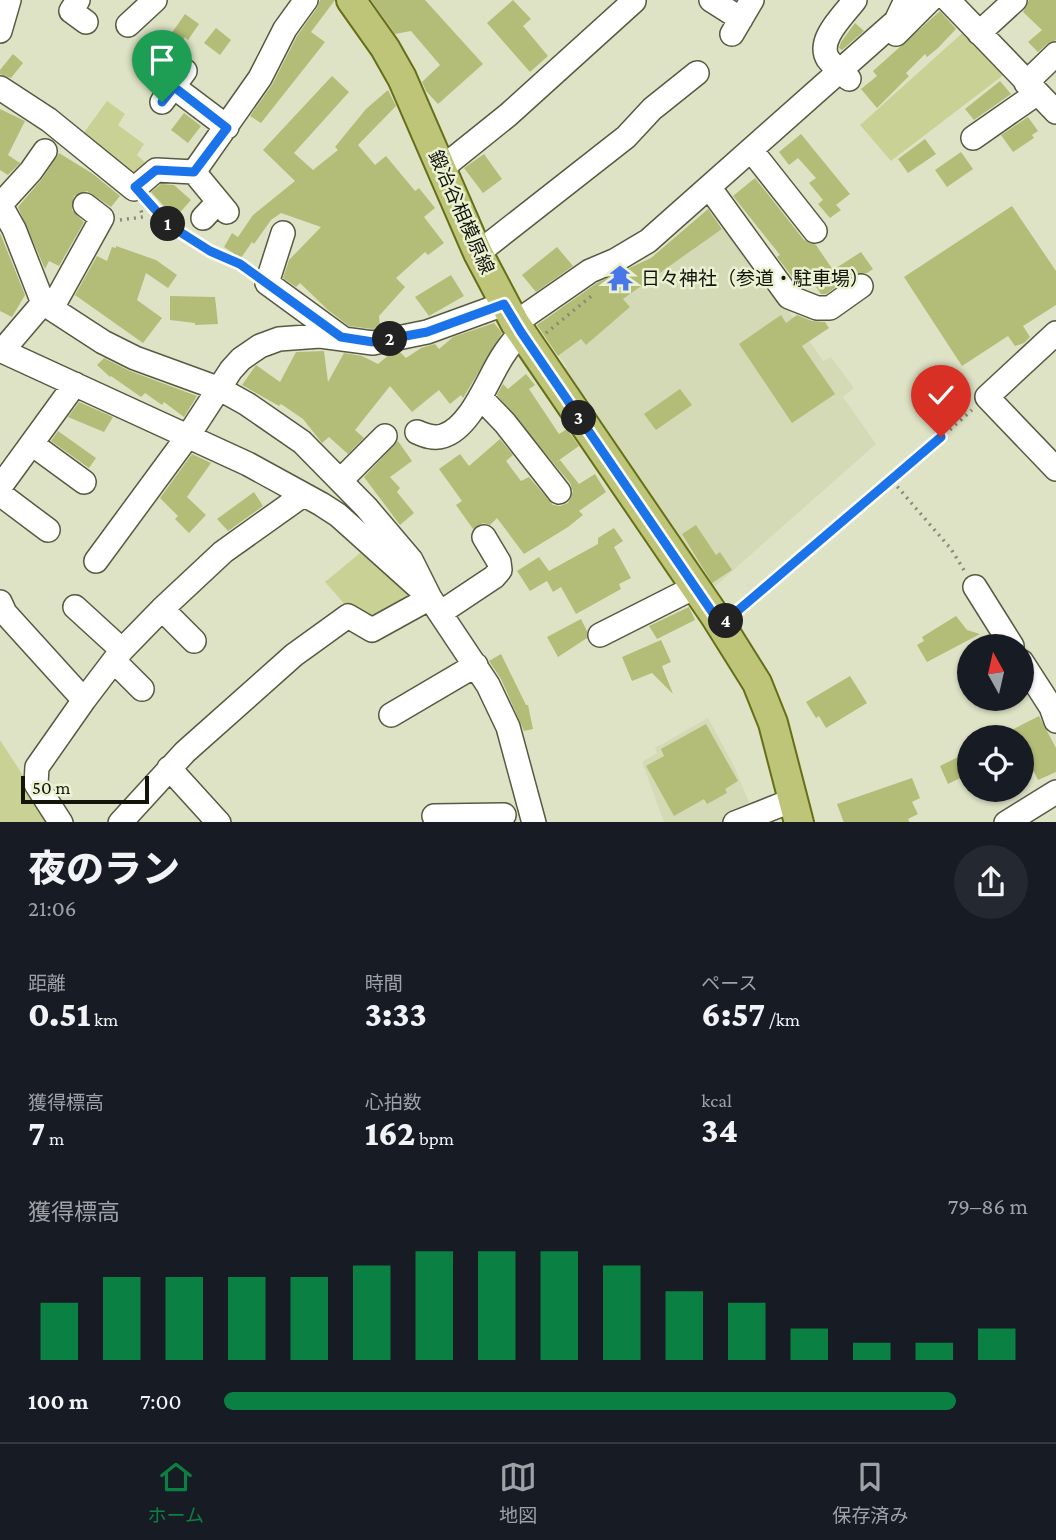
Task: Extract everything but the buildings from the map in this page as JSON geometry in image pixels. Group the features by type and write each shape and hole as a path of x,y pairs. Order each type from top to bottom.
{"main road":[{"name":"鍛冶谷相模原線","path":"351,0 386,48 402,78 478,253 521,324 721,625 757,684 769,713 796,811"}],"street":[{"path":"0,31 9,0"},
{"path":"78,0 71,11 86,22"},
{"path":"128,25 155,0"},
{"path":"194,172 260,78 285,29 306,0"},
{"path":"711,0 742,18"},
{"path":"845,75 829,60 824,50 825,41 855,0"},
{"path":"417,432 430,437 442,436 457,429 480,397 521,324 590,271 616,260 648,241 713,191 845,75 907,9 930,0"},
{"path":"948,0 1056,112"},
{"path":"979,33 1015,0"},
{"path":"442,168 561,74 620,23 634,1"},
{"path":"973,138 1031,88 1056,54"},
{"path":"478,253 550,186 620,130 652,109 686,76"},
{"path":"173,87 227,128"},
{"path":"0,88 49,120 134,188 156,170 194,172"},
{"path":"44,150 31,172 0,204 48,305 103,342 135,358 220,389 302,442 338,477 411,560 435,605 476,665 508,727 534,822"},
{"path":"755,154 815,231"},
{"path":"194,172 216,211"},
{"path":"713,191 789,297 817,308 830,308 861,286"},
{"path":"94,211 48,305 1,350 248,464 338,515 435,605"},
{"path":"283,233 267,282 341,337"},
{"path":"96,561 241,359 260,346 279,339 341,337 373,342 427,332 521,324"},
{"path":"1056,333 987,397 1056,469"},
{"path":"0,487 75,384"},
{"path":"480,397 513,432 559,492"},
{"path":"61,822 36,784 37,767 118,656 162,609 223,552 305,496 338,477 385,436"},
{"path":"32,444 85,482"},
{"path":"0,494 48,530"},
{"path":"120,822 169,768 294,655 348,616 372,630 494,578 499,570 495,545"},
{"path":"600,635 695,587"},
{"path":"975,587 1004,634"},
{"path":"0,602 5,613 84,700"},
{"path":"75,607 118,656 142,689"},
{"path":"162,609 194,641"},
{"path":"391,715 476,665"},
{"path":"1034,681 1056,721"},
{"path":"169,768 219,822"},
{"path":"434,816 503,819 523,774"},
{"path":"1006,822 1056,792"},
{"path":"735,822 796,811"}],"path":[{"path":"94,211 118,220 144,217 134,188"},
{"path":"134,188 169,225 267,282"},
{"path":"521,324 558,324 566,317"},
{"path":"721,625 896,478 987,397"},
{"path":"896,478 898,489 951,549 975,587"}],"shaded area":[{"path":"731,223 823,361 831,357 854,388 843,397 876,444 712,589 562,370 567,367 559,356 581,339 586,345 630,307 623,299"},
{"path":"708,718 734,766 752,810 721,822 664,822 642,762 657,753 655,748"}],"green space":[{"path":"969,27 1010,70 891,161 860,125"},
{"path":"107,101 125,114 118,125 144,144 137,155 150,167 133,183 80,138"},
{"path":"366,548 411,592 412,601 374,623 348,608 325,582"},
{"path":"0,740 53,822 0,822"}],"place":[{"name":"日々神社（参道・駐車場）","path":"620,278"}],"route":[{"path":"162,102 174,87 227,128 194,172 185,174 156,170 135,187 169,225 210,251 240,264 341,337 373,342 427,332 504,304 721,625 941,437"}]}
